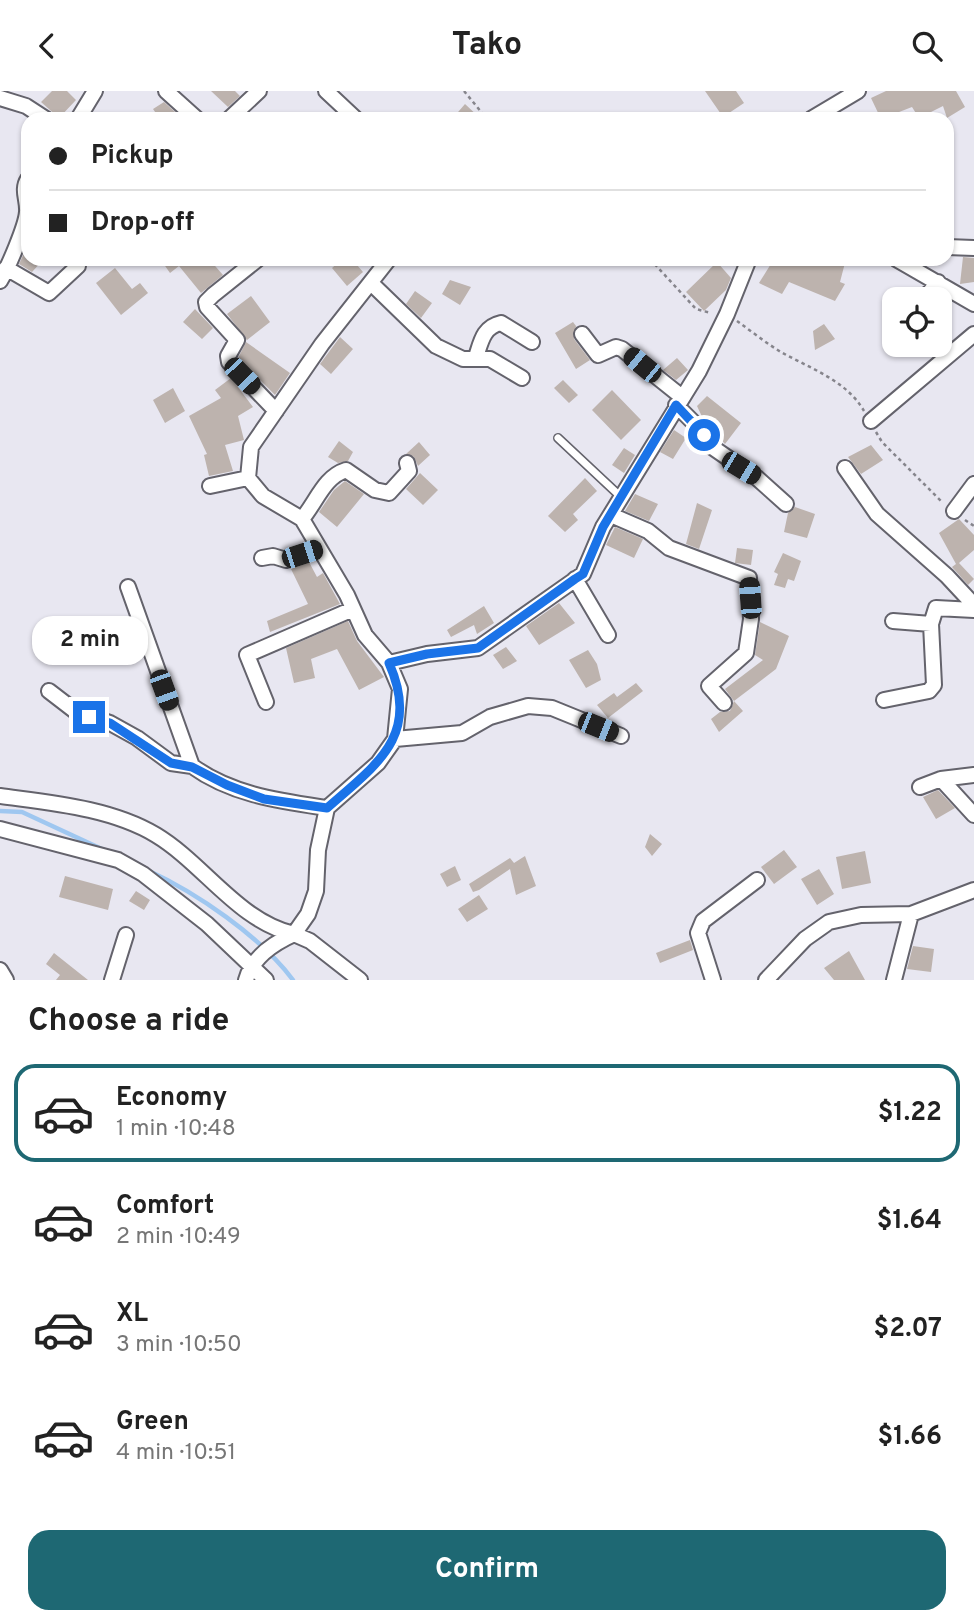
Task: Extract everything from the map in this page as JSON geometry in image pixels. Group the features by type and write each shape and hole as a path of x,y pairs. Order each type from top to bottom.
{"street":[{"path":"82,112 95,91"},
{"path":"166,91 189,112"},
{"path":"236,112 259,91"},
{"path":"326,91 348,112"},
{"path":"823,112 858,91"},
{"path":"0,98 26,106 35,112"},
{"path":"21,234 3,274 49,293 78,266"},
{"path":"954,247 974,248"},
{"path":"249,266 206,302 207,307 237,340 228,356 229,362 275,411"},
{"path":"250,971 275,943 294,934 307,914 316,891 318,850 327,808 378,763 395,739 400,689 389,663 365,635 302,519 263,496 248,478 251,447 322,344 384,266"},
{"path":"389,663 427,654 478,648 583,574 611,515 727,314 746,266"},
{"path":"918,266 974,304"},
{"path":"934,287 938,282"},
{"path":"372,283 436,346 463,359 489,359 522,378"},
{"path":"476,357 483,335 491,325 500,323 532,342"},
{"path":"582,334 598,355 616,347 622,349 679,401 712,447 757,478 786,504"},
{"path":"871,421 974,334"},
{"path":"302,519 329,478 337,473 346,470 375,490 389,493 409,471 407,463"},
{"path":"845,468 877,514 947,576 974,605"},
{"path":"210,486 248,478"},
{"path":"954,511 974,484"},
{"path":"611,515 648,531 668,548 748,578 751,619 746,653 709,686 724,703"},
{"path":"262,558 273,556 286,560 318,549"},
{"path":"575,579 608,635"},
{"path":"128,587 192,767"},
{"path":"884,700 929,691 934,685 931,624 936,608 974,610"},
{"path":"266,702 247,655 353,609"},
{"path":"893,621 931,624"},
{"path":"49,691 75,711 110,723 171,763 192,767 208,778 264,799 327,808"},
{"path":"395,739 462,733 490,717 528,706 552,709 621,736"},
{"path":"920,787 941,779 974,775"},
{"path":"941,779 974,815"},
{"path":"0,796 56,803 132,823 158,836 235,902 273,929 310,941 360,980"},
{"path":"0,829 118,860 181,903 250,971 266,980"},
{"path":"713,980 698,933 703,921 757,880"},
{"path":"766,980 805,939 829,922 861,915 911,914 974,890"},
{"path":"894,980 911,914"},
{"path":"112,980 127,935"},
{"path":"0,970 6,980"}],"lane":[{"path":"558,438 621,497"}],"path":[{"path":"464,91 481,112"},
{"path":"656,266 696,309 727,314 779,351 842,385 857,398 882,442 936,497 974,526"}],"building":[{"path":"52,91 67,91 76,100 65,112 52,112 41,102"},
{"path":"211,91 235,91 240,96 228,107"},
{"path":"705,91 736,91 744,103 730,112 720,112"},
{"path":"886,91 956,91 965,107 954,114 945,112 943,106 931,112 915,112 912,107 899,112 878,112 871,98"},
{"path":"164,102 175,112 155,112 153,109"},
{"path":"465,104 474,112 458,112"},
{"path":"963,257 974,258 974,282 960,284"},
{"path":"22,266 38,266 32,272"},
{"path":"165,266 179,266 170,273"},
{"path":"179,266 215,266 223,275 201,293"},
{"path":"358,266 363,272 347,286 332,268"},
{"path":"713,266 720,266 731,278 726,290 704,311 686,292"},
{"path":"770,266 844,266 840,282 845,284 835,301 789,282 782,294 759,283"},
{"path":"115,268 132,289 140,283 148,293 121,315 96,283"},
{"path":"450,280 471,287 460,305 442,294"},
{"path":"415,291 432,303 421,318 406,304"},
{"path":"251,296 270,322 247,340 227,314"},
{"path":"195,309 213,328 202,339 183,322"},
{"path":"573,322 576,326 574,339 590,360 576,369 555,333"},
{"path":"824,324 835,339 815,350 813,331"},
{"path":"340,337 353,349 331,374 320,364"},
{"path":"246,342 290,373 275,395 238,358"},
{"path":"677,358 688,370 676,380 663,370"},
{"path":"231,378 253,407 238,416 244,440 225,445 233,471 209,476 204,455 207,454 189,416 221,398 215,390"},
{"path":"563,380 578,395 569,403 554,388"},
{"path":"173,388 185,411 165,423 153,400"},
{"path":"612,390 641,420 621,440 592,410"},
{"path":"707,396 741,423 725,444 704,421 697,406"},
{"path":"674,430 686,438 673,459 660,452"},
{"path":"339,441 353,452 348,461 338,463 328,457"},
{"path":"419,442 430,455 418,466 414,457 406,454"},
{"path":"871,445 883,460 861,474 848,457"},
{"path":"624,448 635,455 624,473 612,465"},
{"path":"420,473 438,490 423,505 406,489"},
{"path":"585,478 597,491 573,514 578,520 565,532 548,516"},
{"path":"345,481 364,494 337,527 319,512 334,490"},
{"path":"635,494 658,504 649,521 625,511"},
{"path":"697,503 712,510 699,549 686,544"},
{"path":"795,507 815,514 807,538 784,532 788,513"},
{"path":"959,519 974,535 974,550 959,563 974,579 968,585 952,567 956,564 939,533"},
{"path":"615,527 643,539 634,558 606,545"},
{"path":"737,548 753,550 751,565 735,563"},
{"path":"783,553 801,561 794,581 788,579 785,588 774,585 778,574 774,572"},
{"path":"309,562 317,577 323,573 340,604 270,632 267,621 308,604 291,569"},
{"path":"559,603 575,623 539,645 526,626"},
{"path":"484,606 494,623 477,634 474,625 451,637 447,630"},
{"path":"348,621 357,641 384,677 359,690 337,649 311,659 315,678 294,683 286,648"},
{"path":"760,622 789,636 776,669 734,701 725,689 763,660 755,655"},
{"path":"506,647 517,661 503,669 493,655"},
{"path":"588,650 597,664 601,680 586,688 569,660"},
{"path":"636,683 643,691 608,718 597,705 614,693 617,697"},
{"path":"734,701 743,711 719,732 711,719 720,712 730,711"},
{"path":"938,790 955,808 936,819 923,797"},
{"path":"650,834 662,844 652,856 645,847"},
{"path":"784,850 797,867 774,884 761,867"},
{"path":"865,851 871,883 842,889 836,857"},
{"path":"525,856 536,886 516,895 510,869 473,892 469,884 510,858 514,863"},
{"path":"455,866 461,880 447,887 440,874"},
{"path":"819,869 834,894 817,905 801,879"},
{"path":"65,876 113,889 108,910 59,897"},
{"path":"136,891 150,900 144,910 129,901"},
{"path":"479,895 488,909 467,922 458,909"},
{"path":"690,940 693,950 660,963 656,953"},
{"path":"913,946 934,949 931,972 907,969"},
{"path":"849,951 865,980 834,980 824,968"},
{"path":"54,953 88,980 56,980 60,975 46,964"}],"waterway":[{"path":"0,811 22,812 104,850"},
{"path":"147,870 226,917 263,947 293,980"}],"route":[{"path":"89,717 110,723 137,738 171,763 192,767 208,778 264,799 327,808 378,763 395,739 400,689 389,663 427,654 478,648 583,574 603,527 676,405 704,435"}]}
